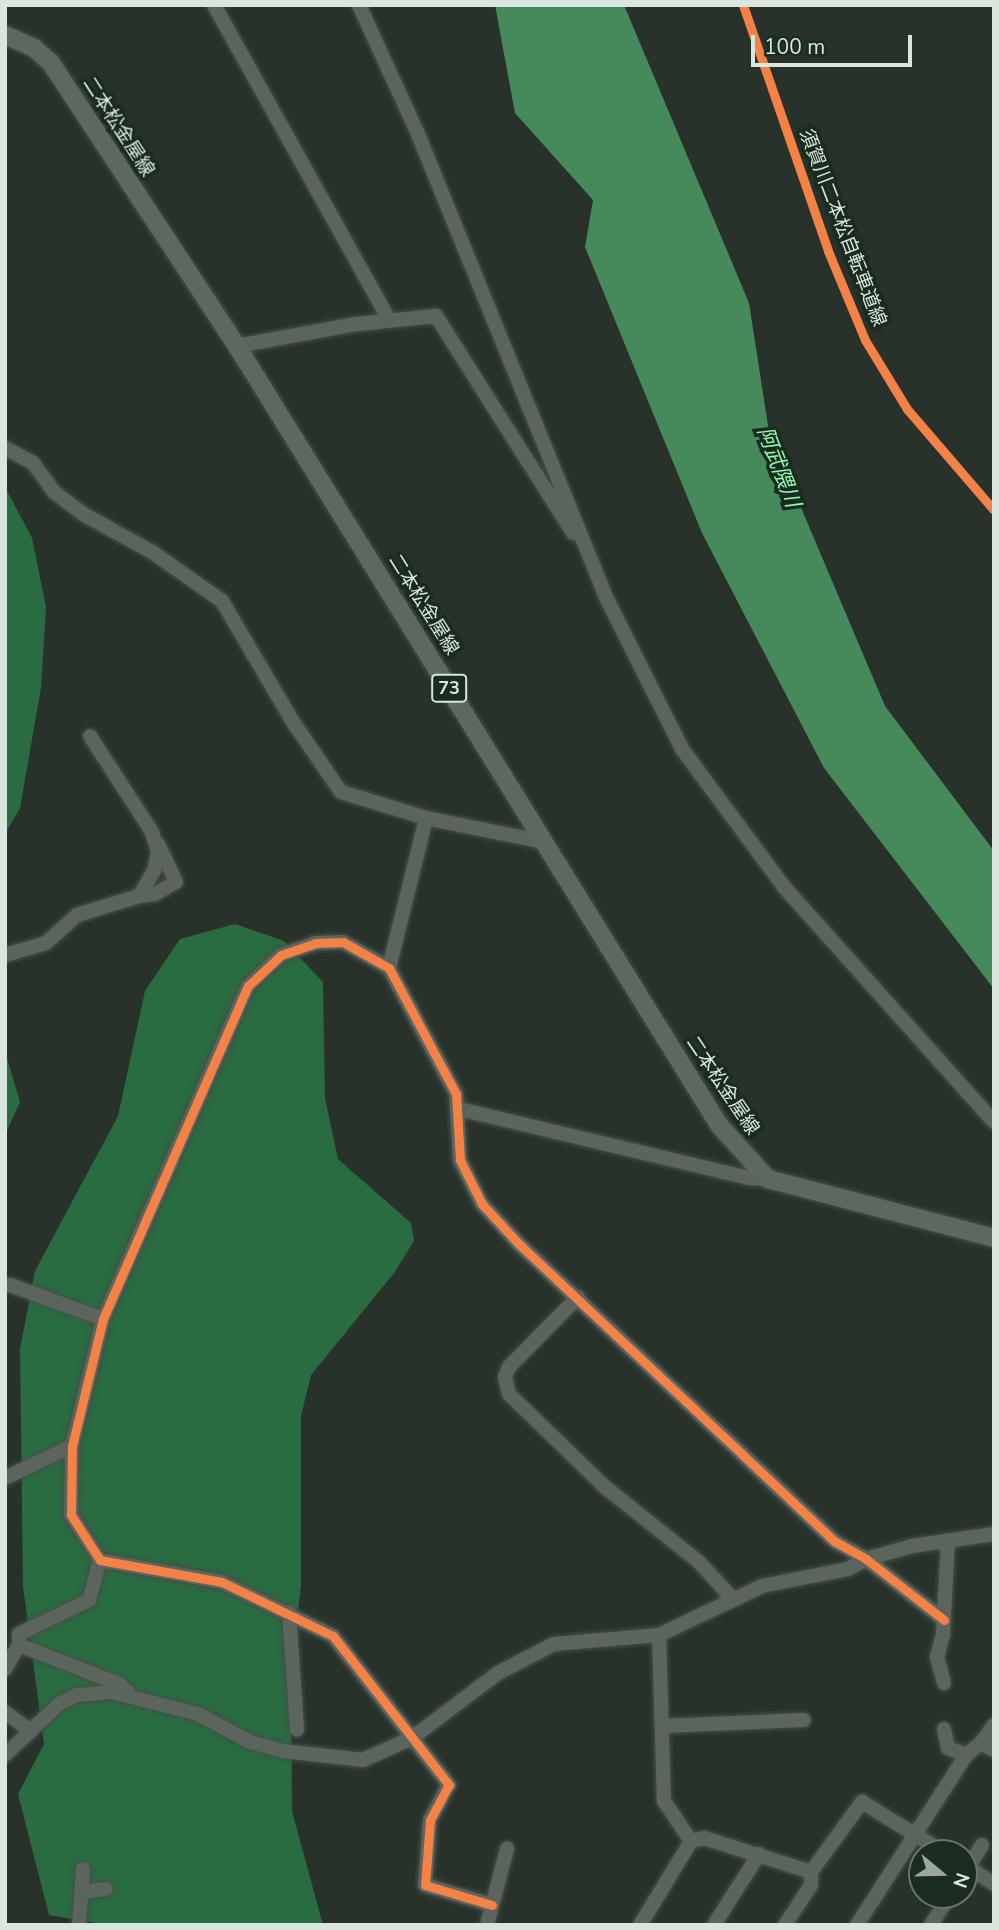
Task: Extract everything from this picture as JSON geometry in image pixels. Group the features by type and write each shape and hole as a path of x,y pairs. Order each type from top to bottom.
{"main road":[{"name":"二本松金屋線","path":"5,35 34,48 51,63 237,345 719,1125 768,1179"},
{"path":"768,1179 994,1238"}],"street":[{"path":"214,5 389,320"},
{"path":"359,5 418,134 523,402 615,617 682,749 784,887 994,1122"},
{"path":"237,345 432,314 442,321 570,531 583,539"},
{"path":"5,448 33,463 54,492 83,514 152,552 222,601 293,722 341,792 426,818 545,842"},
{"path":"5,955 46,943 77,915 139,896 155,894 176,882 157,842 90,736"},
{"path":"389,968 426,818"},
{"path":"139,896 154,871 157,842"},
{"path":"492,1905 425,1885 430,1820 450,1789 333,1636 289,1612 222,1582 100,1560 71,1515 72,1446 103,1319 248,986 260,971 288,952 333,941 363,951 389,968 456,1094 460,1160 468,1184 518,1243 834,1541 866,1559 874,1569 931,1606 944,1620"},
{"path":"459,1109 749,1178 768,1179"},
{"path":"10,1285 103,1319"},
{"path":"578,1297 509,1367 505,1377 509,1394 605,1486 699,1562 731,1597"},
{"path":"5,1478 72,1446"},
{"path":"5,1755 59,1704 77,1695 111,1692 198,1714 250,1742 283,1751 363,1760 412,1738 498,1673 538,1650 570,1640 659,1635 731,1597 848,1569 866,1559 948,1540 994,1534"},
{"path":"944,1683 936,1657 944,1620 948,1540"},
{"path":"5,1669 19,1634 86,1603 100,1560"},
{"path":"289,1612 298,1730"},
{"path":"5,1627 18,1642 119,1684 133,1696"},
{"path":"659,1635 664,1801 691,1841"},
{"path":"5,1712 30,1731"},
{"path":"663,1726 804,1720"},
{"path":"857,1925 967,1755 988,1746 994,1725"},
{"path":"944,1729 948,1748 967,1755"},
{"path":"785,1925 811,1885 811,1872 863,1802 924,1839"},
{"path":"640,1925 691,1841 704,1838 811,1872"},
{"path":"978,1850 982,1844"},
{"path":"487,1925 507,1849"},
{"path":"714,1925 758,1854"},
{"path":"79,1925 84,1892 83,1869"},
{"path":"978,1876 994,1884"},
{"path":"84,1892 106,1889"},
{"path":"931,1925 941,1909"}],"shaded area":[{"path":"5,487 32,538 46,607 41,688 20,808 5,834"},
{"path":"235,924 284,941 323,982 325,1098 338,1159 411,1223 414,1241 394,1273 311,1375 301,1416 301,1585 291,1672 292,1811 323,1925 107,1925 49,1915 18,1794 44,1744 23,1586 20,1349 35,1271 118,1116 145,991 180,939"},
{"path":"5,1051 20,1102 5,1135"}],"water":[{"name":"阿武隈川","path":"495,5 624,5 749,303 769,432 885,706 994,851 994,989 824,768 702,533 585,247 593,200 515,113"}],"cycle path":[{"name":"須賀川二本松自転車道線","path":"743,5 828,251 865,340 907,409 994,510"},
{"path":"492,1905 425,1885 430,1820 449,1785 333,1636 222,1582 100,1560 71,1515 72,1446 103,1319 248,986 281,955 315,943 343,942 389,968 456,1094 460,1160 482,1204 518,1243 834,1541 866,1559 944,1620"}]}
